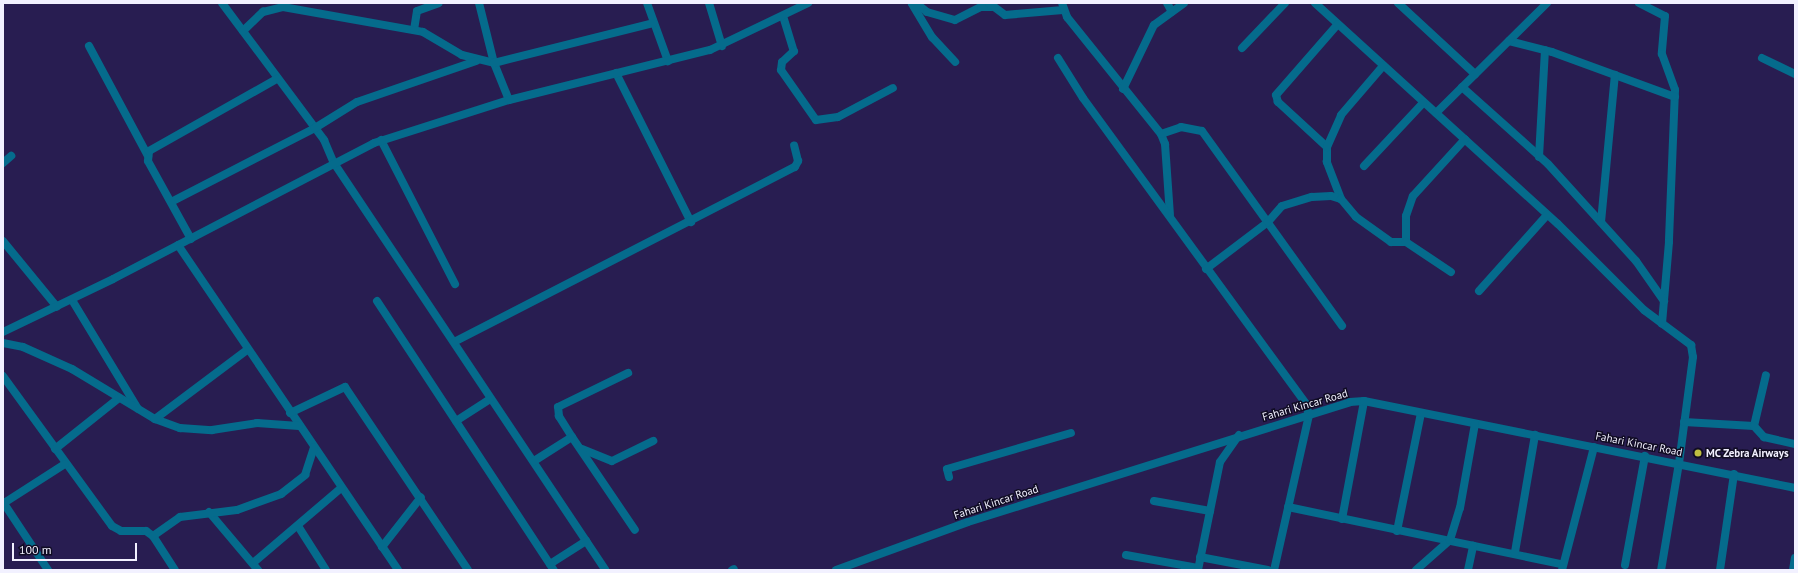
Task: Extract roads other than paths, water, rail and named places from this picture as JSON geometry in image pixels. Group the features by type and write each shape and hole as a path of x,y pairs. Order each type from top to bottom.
{"street":[{"path":"222,3 277,79 315,128 334,163 454,342 490,399 534,461 605,570"},
{"path":"480,3 494,63 509,100"},
{"path":"647,3 668,61"},
{"path":"709,3 722,46"},
{"path":"3,332 72,300 381,140 509,100 668,61 722,46 808,3"},
{"path":"911,3 929,32 955,62"},
{"path":"916,3 927,12 955,20 981,7 991,5 1005,15 1063,6 1123,89 1161,134 1165,144 1170,216"},
{"path":"1167,3 1172,12"},
{"path":"1123,89 1151,30 1184,3"},
{"path":"1242,48 1285,3"},
{"path":"1315,3 1423,103 1465,139 1662,324 1692,349 1680,463 1661,570"},
{"path":"1398,3 1475,74"},
{"path":"1436,113 1547,3"},
{"path":"1639,3 1666,19 1661,47 1675,97 1662,324"},
{"path":"414,30 415,14 434,4"},
{"path":"243,31 263,12 283,5 414,30 433,37 476,61 494,63 653,23"},
{"path":"783,16 794,51 782,62 781,70 816,120 838,117 893,88"},
{"path":"1327,147 1278,102 1276,95 1338,24"},
{"path":"1509,41 1545,50 1675,97"},
{"path":"89,46 191,239"},
{"path":"1539,157 1545,50"},
{"path":"1058,58 1083,98 1170,216 1206,269 1302,396 1308,415 1274,570"},
{"path":"1762,58 1795,74"},
{"path":"171,202 315,128 357,102 476,61"},
{"path":"1383,66 1341,115 1327,147 1328,162 1341,199 1356,217 1391,242 1406,242 1451,272"},
{"path":"616,73 691,222"},
{"path":"1601,222 1615,75"},
{"path":"148,156 153,146 277,79"},
{"path":"1462,88 1539,157 1601,222 1664,301"},
{"path":"1364,166 1423,103"},
{"path":"1161,134 1181,127 1202,132 1342,326"},
{"path":"1406,242 1406,216 1413,196 1465,139"},
{"path":"381,140 456,284"},
{"path":"454,342 691,222 795,167 798,161 794,145"},
{"path":"3,163 11,156"},
{"path":"1206,269 1268,222 1274,212 1294,200 1312,196 1341,199"},
{"path":"1479,291 1547,215"},
{"path":"3,241 57,307"},
{"path":"178,246 398,570"},
{"path":"72,300 138,410"},
{"path":"377,301 552,567 586,541"},
{"path":"3,343 23,347 72,369 155,419 194,431 257,423 299,426"},
{"path":"155,419 248,350"},
{"path":"628,373 558,407 559,416 572,437 635,530"},
{"path":"1754,426 1766,375"},
{"path":"3,376 65,464 112,526 121,531 146,531 153,536 175,570"},
{"path":"290,413 345,387 421,497 468,570"},
{"path":"55,449 119,398"},
{"path":"456,421 490,399"},
{"name":"Fahari Kincar Road","path":"836,570 872,554 1240,435 1350,402 1364,402 1594,446 1734,474 1795,488"},
{"path":"1342,519 1364,402"},
{"path":"1397,531 1421,413"},
{"path":"1684,422 1754,426 1764,437 1795,444"},
{"path":"1416,570 1450,540 1460,508 1475,424"},
{"path":"949,477 947,469 1071,433"},
{"path":"1126,555 1198,569 1220,462 1240,435"},
{"path":"1515,552 1535,435"},
{"path":"534,461 572,437"},
{"path":"581,449 612,460 653,441"},
{"path":"1288,507 1397,531 1450,540 1473,546 1515,552 1562,567 1573,540 1594,446"},
{"path":"153,536 180,517 265,502 290,488 309,469 314,447"},
{"path":"1625,565 1645,456"},
{"path":"48,570 4,503 65,464"},
{"path":"1720,570 1734,474"},
{"path":"210,512 256,566 341,488"},
{"path":"382,547 421,497"},
{"path":"1154,501 1210,511"},
{"path":"298,526 326,570"},
{"path":"1468,570 1473,546"},
{"path":"1200,557 1268,570"},
{"path":"1793,570 1795,558"}],"place":[{"name":"MC Zebra Airways","path":"1698,453"}]}
